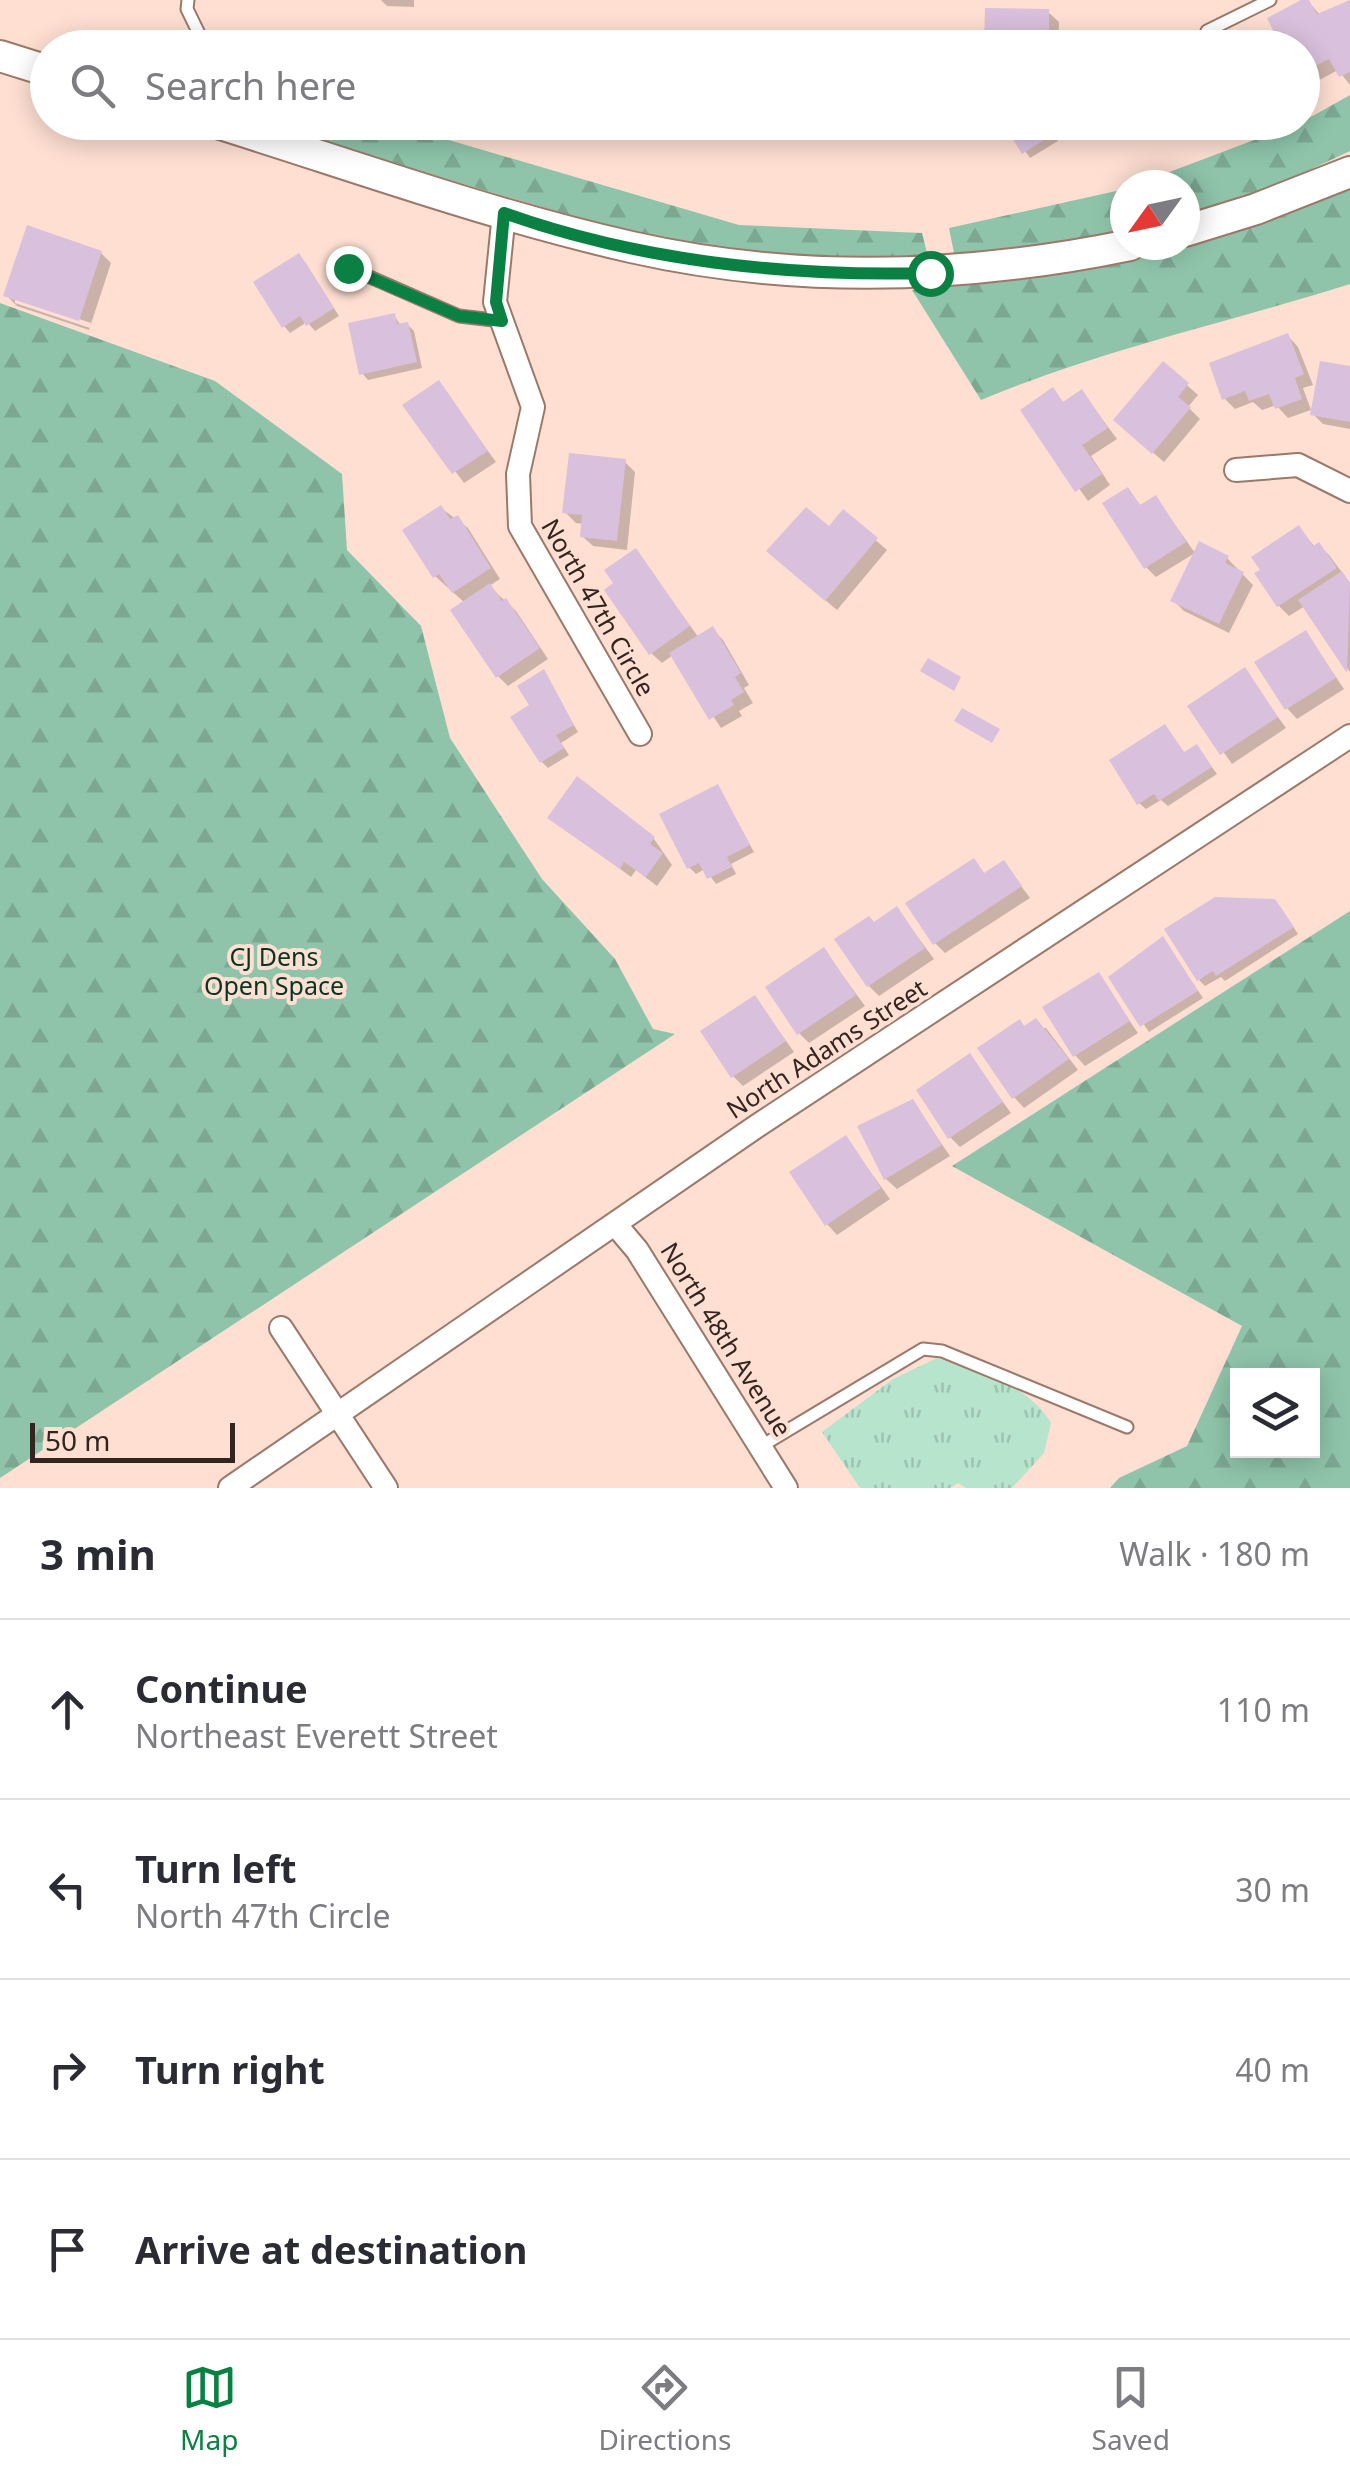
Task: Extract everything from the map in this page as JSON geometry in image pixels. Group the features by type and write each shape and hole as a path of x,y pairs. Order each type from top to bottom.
{"main road":[{"path":"0,56 30,65"},
{"path":"273,140 504,213 633,247 826,272 930,273 1110,248"},
{"path":"1200,227 1256,210 1350,172"}],"street":[{"name":"North 47th Circle","path":"504,213 496,302 532,407 518,474 520,526 640,734"},
{"path":"1236,470 1298,465 1348,484"},
{"name":"North Adams Street","path":"230,1488 615,1224 1350,736"},
{"name":"North 48th Avenue","path":"615,1224 637,1250 763,1445 786,1488"},
{"path":"280,1328 386,1488"}],"lane":[{"path":"188,0 187,9 197,30"},
{"path":"1209,30 1270,0"},
{"path":"348,268 459,316 502,321"},
{"path":"763,1445 924,1349 942,1351 1127,1428"}],"green space":[{"path":"1350,95 1350,151 1252,197 1200,212 1200,170 1175,170 1254,140 1320,140 1320,112"},
{"path":"322,140 449,140 739,225 922,233 929,261 725,255 610,227"},
{"path":"1350,186 1350,284 1118,352 981,400 912,290 1112,260 1200,260 1200,240"},
{"path":"1110,192 1110,235 955,258 949,228"},
{"name":"CJ Dens Open Space","path":"0,303 215,381 342,474 347,550 421,626 450,738 542,879 615,959 653,1029 675,1034 0,1478"},
{"path":"1350,911 1350,1488 1110,1488 1119,1478 1187,1446 1242,1326 952,1166"},
{"path":"937,1358 1001,1381 1029,1398 1051,1423 1044,1453 1012,1488 966,1488 958,1483 950,1488 860,1488 822,1432 893,1379"}],"building":[{"path":"1301,0 1309,0 1317,14 1350,0 1350,72 1339,77 1329,59 1320,64 1320,30 1273,30 1267,18"},
{"path":"985,8 1049,9 1049,30 984,30"},
{"path":"1013,140 1044,140 1022,154"},
{"path":"27,225 102,251 79,321 3,296"},
{"path":"299,253 334,308 306,326 300,316 282,328 253,282"},
{"path":"395,313 397,324 408,322 417,362 359,375 348,323"},
{"path":"1288,333 1304,374 1295,378 1302,399 1275,409 1269,394 1249,401 1245,391 1222,400 1209,363"},
{"path":"1163,361 1189,383 1178,397 1191,407 1152,454 1113,420"},
{"path":"1320,361 1350,366 1350,422 1310,415"},
{"path":"439,380 488,451 452,474 402,405"},
{"path":"1053,387 1063,402 1082,389 1108,428 1082,445 1102,474 1075,492 1020,410"},
{"path":"569,453 626,459 617,541 580,537 582,515 562,513"},
{"path":"1128,487 1140,505 1156,495 1186,542 1144,569 1102,503"},
{"path":"441,505 450,519 458,515 491,568 452,593 439,574 433,578 402,530"},
{"path":"806,507 829,526 843,509 878,538 825,601 766,551"},
{"path":"1299,525 1313,546 1319,542 1337,568 1277,607 1254,573 1260,570 1251,557"},
{"path":"1199,541 1229,556 1225,563 1244,572 1219,624 1170,601"},
{"path":"636,548 690,626 649,655 604,590 613,583 604,570"},
{"path":"1342,571 1350,583 1347,673 1298,600"},
{"path":"490,583 502,601 506,598 540,648 496,678 450,610"},
{"path":"713,626 741,673 735,677 744,692 731,700 734,705 709,720 669,653"},
{"path":"1306,630 1336,678 1285,710 1254,662"},
{"path":"928,658 961,677 954,691 920,671"},
{"path":"1245,667 1278,717 1220,755 1187,706"},
{"path":"544,669 574,725 556,735 564,748 540,763 510,717 529,705 517,686"},
{"path":"962,708 1000,729 992,743 954,721"},
{"path":"1165,724 1184,752 1197,744 1212,767 1159,801 1154,794 1137,805 1109,760"},
{"path":"577,776 655,837 650,844 663,853 646,877 624,862 620,869 547,818"},
{"path":"718,784 750,845 727,857 732,867 707,879 699,863 687,869 659,814"},
{"path":"974,858 984,873 1004,860 1022,886 933,945 905,903"},
{"path":"1215,897 1275,899 1294,927 1216,976 1213,971 1197,981 1164,929"},
{"path":"897,906 925,948 867,987 834,939 869,916 874,922"},
{"path":"1163,936 1198,991 1140,1027 1108,977"},
{"path":"824,947 856,995 797,1035 765,987"},
{"path":"1099,972 1130,1021 1073,1057 1042,1007"},
{"path":"755,995 786,1041 731,1078 700,1031"},
{"path":"1036,1018 1069,1059 1012,1099 977,1048 1020,1019 1024,1026"},
{"path":"970,1053 1003,1102 948,1139 916,1090"},
{"path":"913,1099 942,1145 884,1180 857,1126"},
{"path":"846,1135 881,1188 825,1226 789,1172"}],"route":[{"path":"348,268 459,316 502,321 496,302 504,213 633,247 702,259 826,272 930,273"}]}
